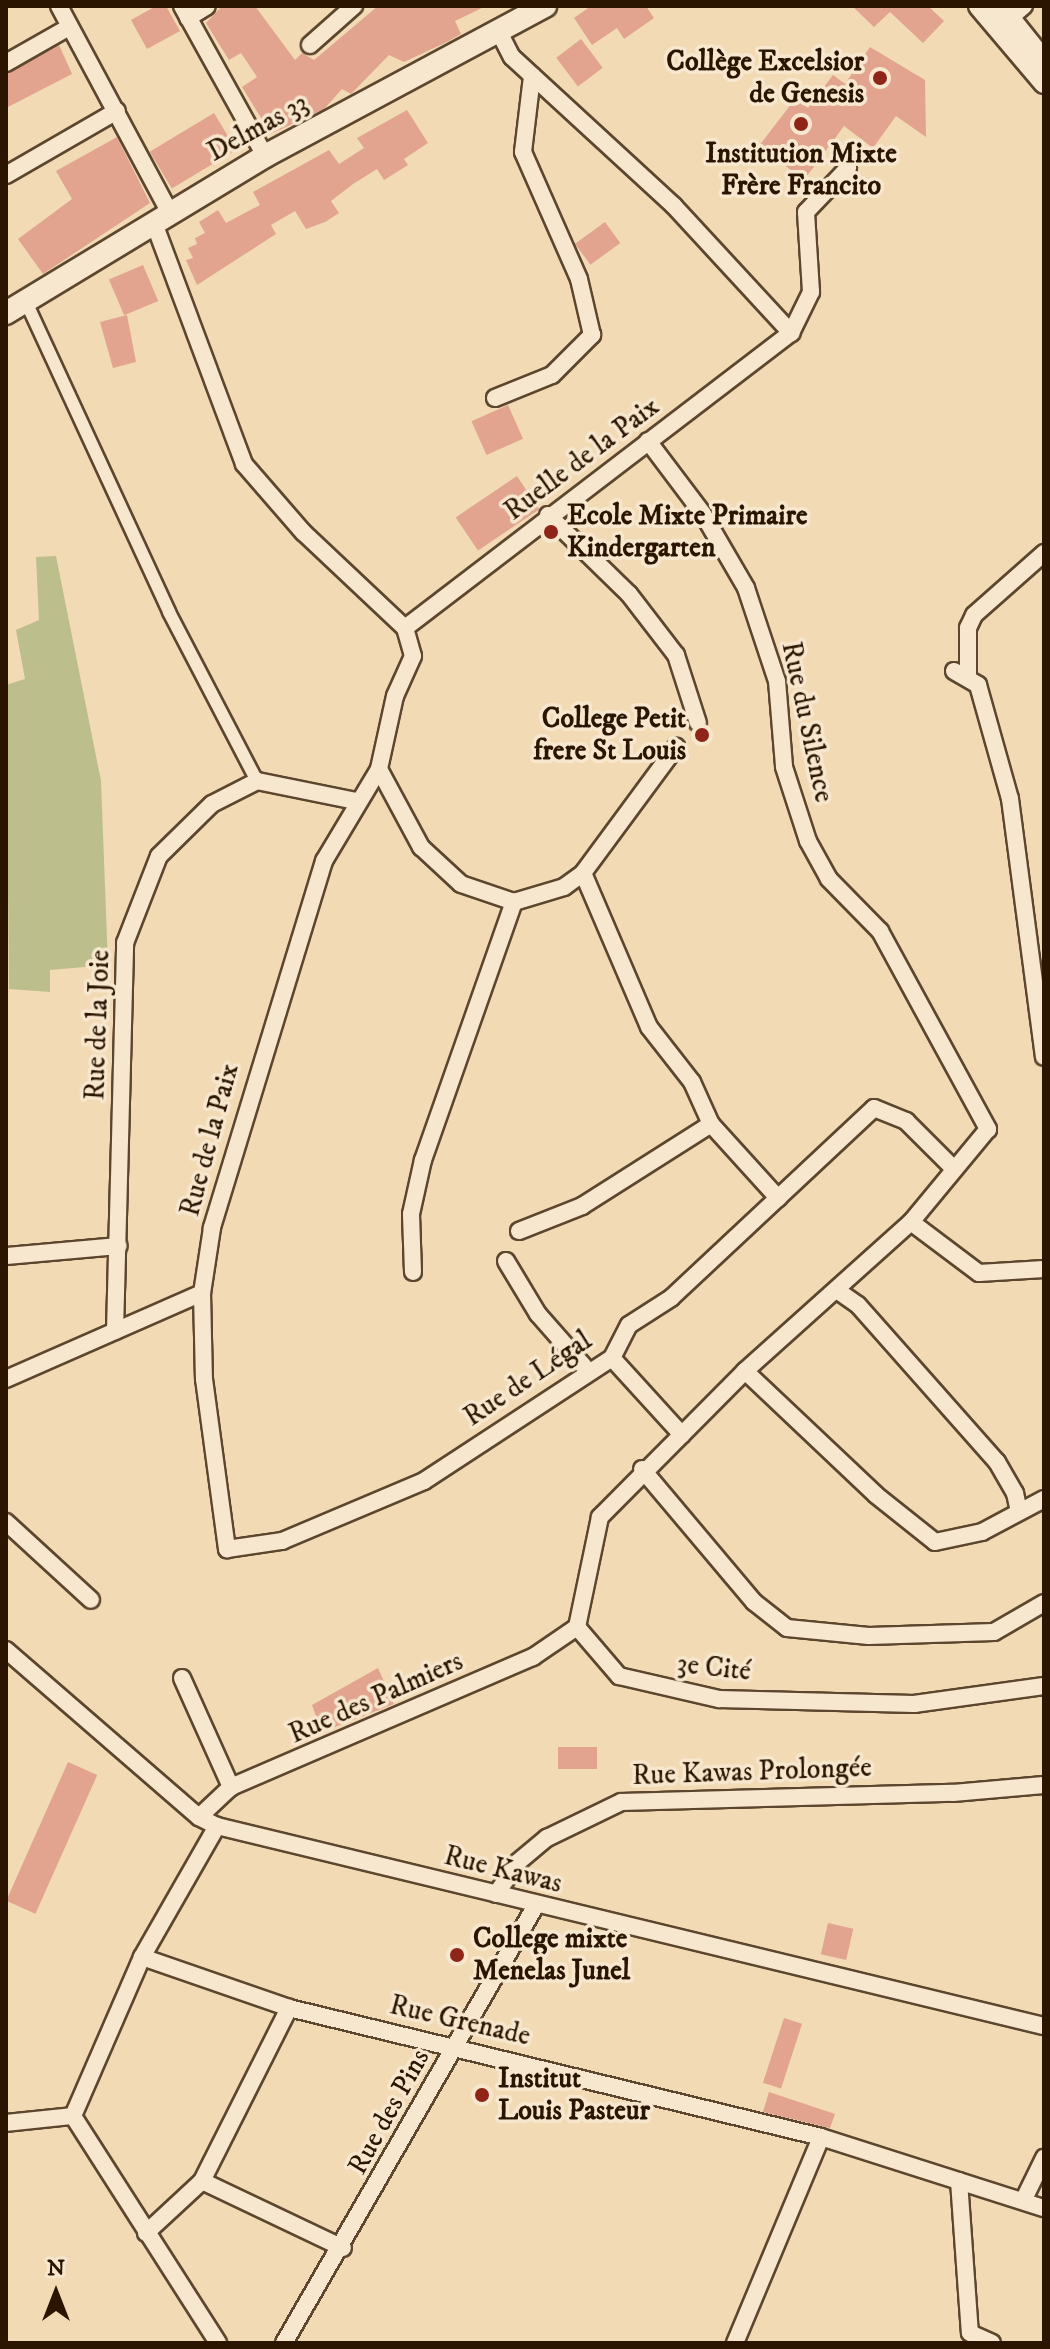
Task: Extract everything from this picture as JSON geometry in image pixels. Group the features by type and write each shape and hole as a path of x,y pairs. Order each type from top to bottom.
{"main road":[{"name":"Delmas 33","path":"16,307 265,156 545,6"}],"street":[{"path":"59,6 117,111 162,218 244,464 303,532 405,628 413,656 395,696 379,769 421,847 461,884 514,902 564,887 583,873 676,747"},
{"path":"207,6 185,12 265,156"},
{"path":"310,45 354,6"},
{"path":"979,6 1008,14 1044,61"},
{"path":"1008,14 1044,83"},
{"path":"6,63 69,27"},
{"path":"499,32 532,76 674,206 791,333 811,292 806,212 848,168"},
{"path":"495,398 552,375 592,335 579,279 523,152 532,76"},
{"path":"6,175 117,111"},
{"path":"16,307 257,781 356,801"},
{"name":"Ruelle de la Paix","path":"405,628 548,515 791,333"},
{"name":"Rue du Silence","path":"648,441 703,514 746,588 777,681 784,767 808,841 829,879 880,931 980,1108 988,1129 952,1167"},
{"path":"548,515 629,594 676,655 698,723"},
{"path":"1044,553 974,615 968,628 961,672 978,685 1010,799 1044,1057"},
{"name":"Rue de la Paix","path":"227,1549 206,1411 202,1293 224,1175 324,861 356,801 379,769"},
{"name":"Rue de la Joie","path":"115,1331 125,943 159,856 212,804 257,781"},
{"path":"583,873 649,1027 692,1082 711,1124 778,1198"},
{"path":"413,1272 411,1214 423,1160 514,902"},
{"name":"Rue de Légal","path":"227,1549 282,1541 424,1481 612,1358 629,1325 671,1298 874,1108 906,1121 952,1167"},
{"path":"519,1231 582,1206 711,1124"},
{"path":"577,1627 600,1517 642,1469 913,1219 952,1167"},
{"path":"913,1219 979,1273 1044,1269"},
{"path":"6,1256 119,1246"},
{"path":"506,1261 538,1314 589,1372"},
{"path":"838,1291 858,1305 997,1462 1015,1493 1019,1512"},
{"path":"6,1379 202,1293"},
{"path":"612,1358 682,1435"},
{"path":"745,1371 876,1495 935,1542 982,1532 1044,1499"},
{"path":"642,1469 754,1602 787,1628 869,1636 994,1632 1044,1603"},
{"path":"6,1522 91,1600"},
{"name":"3e Cité","path":"577,1627 619,1676 719,1699 914,1704 1044,1686"},
{"name":"Rue des Palmiers","path":"199,1817 231,1787 533,1657 577,1627"},
{"name":"Rue Kawas","path":"6,1650 199,1817 217,1826 1044,2026"},
{"path":"182,1678 231,1787"},
{"name":"Rue Kawas Prolongée","path":"496,1894 518,1862 547,1838 621,1802 650,1796 953,1793 1044,1785"},
{"path":"73,2116 142,1957 217,1826"},
{"name":"Rue des Pins","path":"284,2343 343,2248 536,1905"},
{"name":"Rue Grenade","path":"142,1957 289,2008 456,2046 821,2137 1024,2199 1044,2208"},
{"path":"146,2233 202,2181 289,2008"},
{"path":"6,2123 73,2116"},
{"path":"73,2116 218,2343"},
{"path":"735,2343 821,2137"},
{"path":"1024,2199 1044,2158"},
{"path":"202,2181 343,2248"},
{"path":"959,2181 968,2338 992,2343"}],"green space":[{"path":"56,556 101,781 108,965 50,970 50,992 9,989 6,685 25,679 16,630 39,620 36,557"}],"building":[{"path":"156,6 166,6 180,31 147,49 131,20"},
{"path":"222,6 255,6 295,60 302,53 314,60 378,6 486,6 455,21 461,34 404,62 389,55 351,94 342,89 324,109 271,134 242,87 257,77 241,53 229,60 206,23"},
{"path":"591,6 646,6 654,18 624,39 617,28 592,45 574,18"},
{"path":"852,6 928,6 944,21 923,43 890,12 874,27"},
{"path":"581,39 603,68 578,86 556,58"},
{"path":"59,45 72,74 6,108 6,74"},
{"path":"870,47 925,80 926,137 896,116 873,148 844,126 804,180 759,146 795,99 808,108 833,75 845,84"},
{"path":"407,110 428,143 404,159 408,165 384,180 377,169 353,184 331,201 339,213 325,222 306,229 295,211 271,225 276,234 197,285 186,260 193,258 188,248 197,244 195,238 205,233 199,222 218,210 226,223 260,205 253,192 329,150 339,164 364,148 357,138"},
{"path":"214,113 236,150 172,188 150,152"},
{"path":"117,137 150,203 43,274 18,239 72,199 56,171"},
{"path":"605,222 620,243 590,265 575,244"},
{"path":"143,265 158,301 124,315 109,279"},
{"path":"127,315 136,362 113,368 100,322"},
{"path":"508,405 523,439 487,455 471,421"},
{"path":"517,476 539,509 478,551 456,517"},
{"path":"378,1668 394,1704 322,1732 312,1705"},
{"path":"558,1747 597,1747 597,1769 558,1769"},
{"path":"68,1762 97,1775 35,1914 6,1901"},
{"path":"828,1923 853,1929 846,1960 821,1954"},
{"path":"784,2018 802,2024 781,2089 763,2083"},
{"path":"769,2092 835,2114 830,2128 763,2112"}],"place":[{"name":"Collège Excelsior de Genesis","path":"880,78"},
{"name":"Institution Mixte Frère Francito","path":"801,124"},
{"name":"Ecole Mixte Primaire Kindergarten","path":"551,532"},
{"name":"College Petit frere St Louis","path":"702,735"},
{"name":"College mixte Menelas Junel","path":"457,1955"},
{"name":"Institut Louis Pasteur","path":"482,2095"}]}
